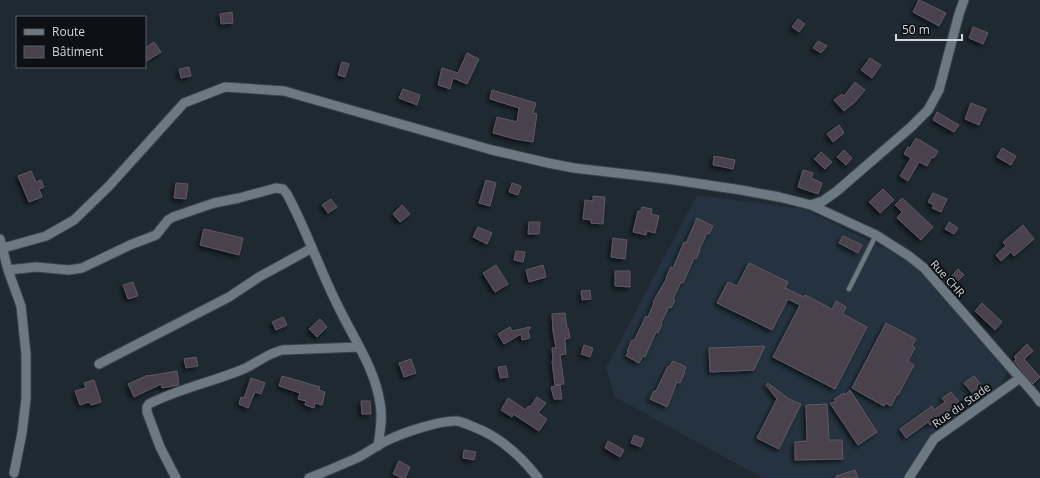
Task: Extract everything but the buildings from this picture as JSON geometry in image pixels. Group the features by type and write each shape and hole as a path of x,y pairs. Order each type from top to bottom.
{"street":[{"path":"811,205 823,201 837,191 911,127 928,110 939,90 964,0"},
{"name":"Rue CHR","path":"2,249 46,236 74,220 109,186 184,103 225,87 284,91 492,150 548,163 574,168 668,178 779,197 811,205 876,235 909,256 924,268 1040,402"},
{"path":"8,270 36,267 69,270 82,268 156,235 168,220 173,217 214,203 276,188 282,189 287,194 306,232 339,308 369,366 380,403 381,414 378,446"},
{"path":"0,239 8,270 21,306 26,354 26,399 22,433 14,473"},
{"path":"99,364 229,297 259,277 312,248"},
{"path":"176,478 160,447 147,412 147,407 149,404 242,370 275,352 282,350 359,347"},
{"name":"Rue du Stade","path":"909,478 934,439 1020,378"},
{"path":"309,478 358,457 388,440 438,424 457,421 465,423 499,439 538,478"},
{"path":"379,434 388,440"}],"lane":[{"path":"849,289 876,235"}],"shaded area":[{"path":"697,195 804,209 906,259 920,270 1007,370 1001,386 928,438 903,478 763,478 615,397 606,368"}]}
